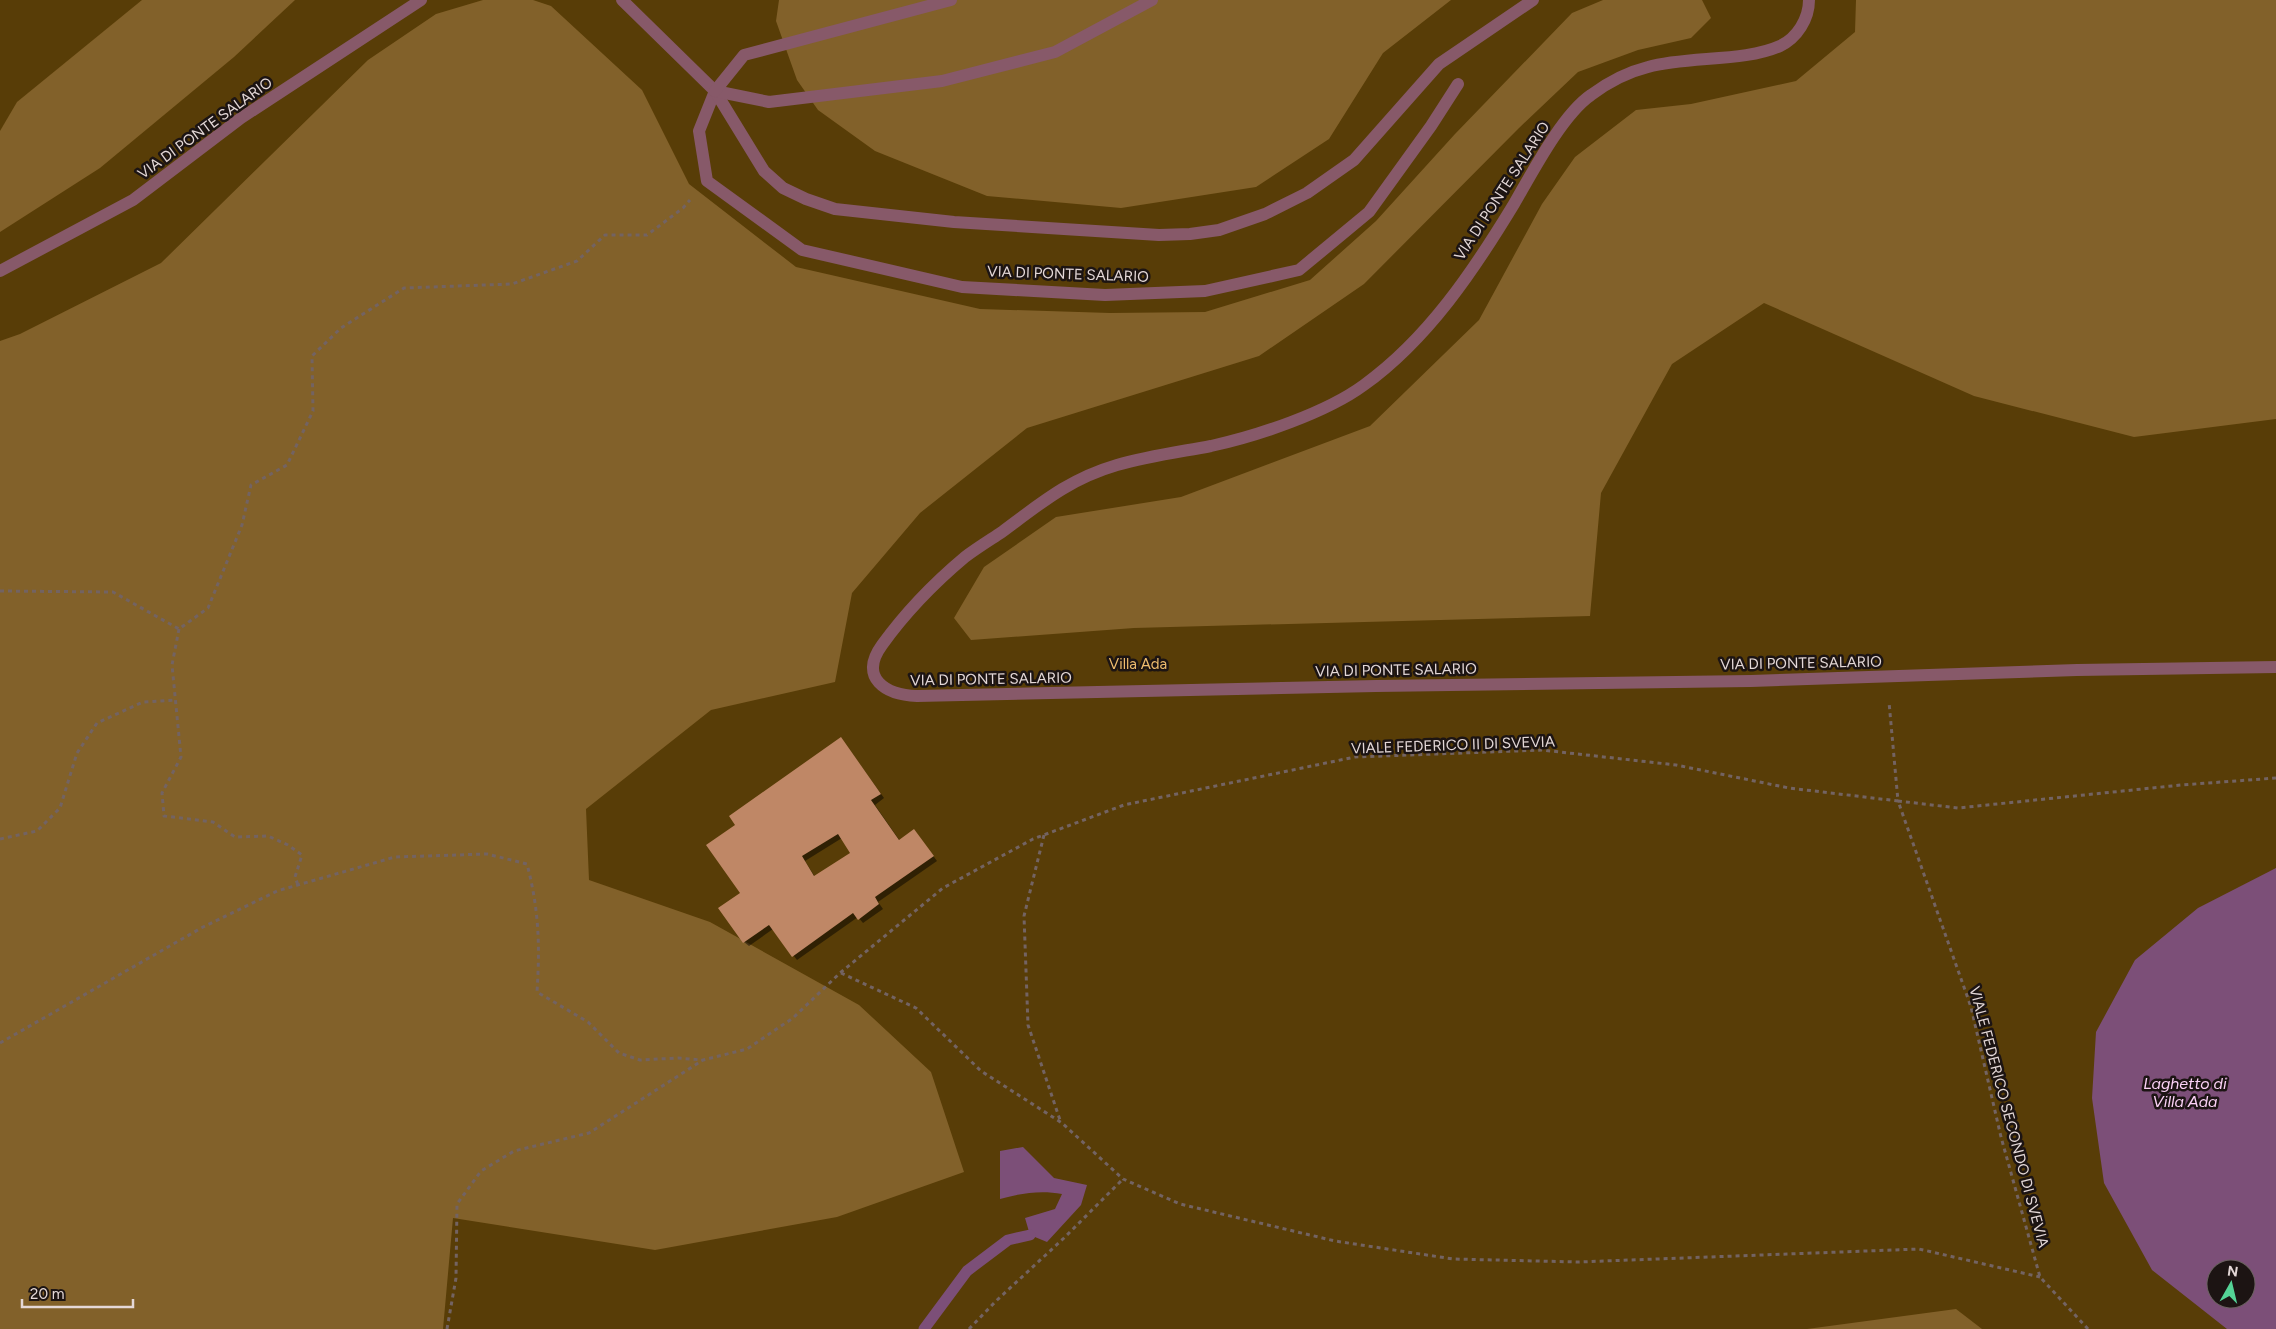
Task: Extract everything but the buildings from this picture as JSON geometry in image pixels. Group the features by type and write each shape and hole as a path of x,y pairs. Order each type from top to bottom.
{"street":[{"name":"VIA DI PONTE SALARIO","path":"0,271 133,200 242,118 421,0"},
{"path":"622,0 715,91 764,171 783,188 835,209 954,222 1159,235 1190,234 1219,230 1266,214 1307,194 1354,160 1439,64 1533,0"},
{"path":"707,181 699,131 715,91 744,55 951,0"},
{"path":"715,91 769,102 942,80 1055,52 1152,0"},
{"name":"VIA DI PONTE SALARIO","path":"1809,0 1806,20 1799,30 1782,45 1748,54 1677,61 1646,67 1615,79 1588,97 1549,145 1481,258 1421,333 1395,361 1362,387 1322,408 1284,424 1214,445 1119,465 1092,473 1071,483 968,555 934,585 877,651 873,667 878,682 884,688 898,695 917,696 1376,686 1751,681 2077,670 2276,667"},
{"name":"VIA DI PONTE SALARIO","path":"707,181 802,250 962,287 1104,294 1204,291 1300,270 1368,212 1431,126 1458,84"}],"path":[{"path":"298,885 295,877 302,855 288,845 268,836 235,836 213,822 164,816 162,793 181,757 172,665 180,629 208,608 242,525 251,485 287,465 313,410 312,356 341,328 404,288 512,284 577,261 605,235 647,235 683,208 707,181"},
{"path":"0,591 113,592 180,629"},
{"name":"VIALE FEDERICO SECONDO DI SVEVIA","path":"1889,699 1898,801 1971,1006 2001,1137 2040,1277 2088,1329"},
{"path":"0,840 37,831 60,808 76,753 97,723 143,702 176,700"},
{"name":"VIALE FEDERICO II DI SVEVIA","path":"703,1060 746,1049 793,1018 840,973 944,888 1044,834 1124,805 1355,757 1542,750 1676,765 1789,788 1898,801"},
{"path":"1898,801 1958,808 2180,785 2276,778"},
{"path":"1044,834 1024,916 1028,1025 1062,1123"},
{"path":"0,1043 203,927 277,891 395,856 487,854 527,864 536,899 540,944 537,992 588,1022 619,1053 640,1060 678,1058 703,1060"},
{"path":"840,973 916,1008 982,1071 1062,1123 1122,1179 1190,1206 1335,1241 1453,1259 1578,1262 1919,1249 2040,1277"},
{"path":"447,1329 456,1278 457,1204 481,1171 514,1151 589,1133 703,1060"},
{"path":"969,1329 996,1301 1064,1238 1122,1179"}],"green space":[{"name":"Villa Ada","path":"0,0 2276,0 2276,1329 0,1329"}],"shaded area":[{"path":"142,0 295,0 234,57 100,168 0,232 0,131 17,102"},
{"path":"483,0 533,0 551,6 642,90 689,184 796,267 980,309 1110,313 1205,312 1310,280 1376,221 1455,134 1572,13 1603,0 1702,0 1711,18 1691,38 1638,50 1578,72 1519,128 1364,284 1259,356 1027,428 920,513 852,593 835,682 711,710 586,809 589,880 710,922 859,1005 931,1072 964,1172 837,1217 655,1250 453,1218 443,1329 0,1329 0,341 20,334 161,263 368,60 436,14"},
{"path":"779,0 1451,0 1383,53 1329,139 1256,187 1121,208 987,196 875,151 818,110 797,80 776,21"},
{"path":"1856,0 2276,0 2276,419 2134,437 1974,396 1764,303 1672,364 1601,493 1590,616 1134,628 971,640 954,618 984,567 1056,517 1181,497 1370,426 1479,320 1542,204 1575,157 1636,110 1691,104 1796,81 1855,32"},
{"path":"1956,1309 1982,1329 1807,1329"}],"water":[{"name":"Laghetto di Villa Ada","path":"2276,868 2276,1329 2227,1329 2152,1270 2104,1183 2092,1098 2096,1032 2135,960 2198,908"},
{"path":"1023,1147 1054,1178 1087,1185 1081,1205 1047,1242 1030,1235 1025,1218 1055,1209 1062,1194 1031,1193 1000,1199 1000,1151"}],"waterway":[{"path":"924,1329 967,1271 1008,1240 1030,1235"}]}
